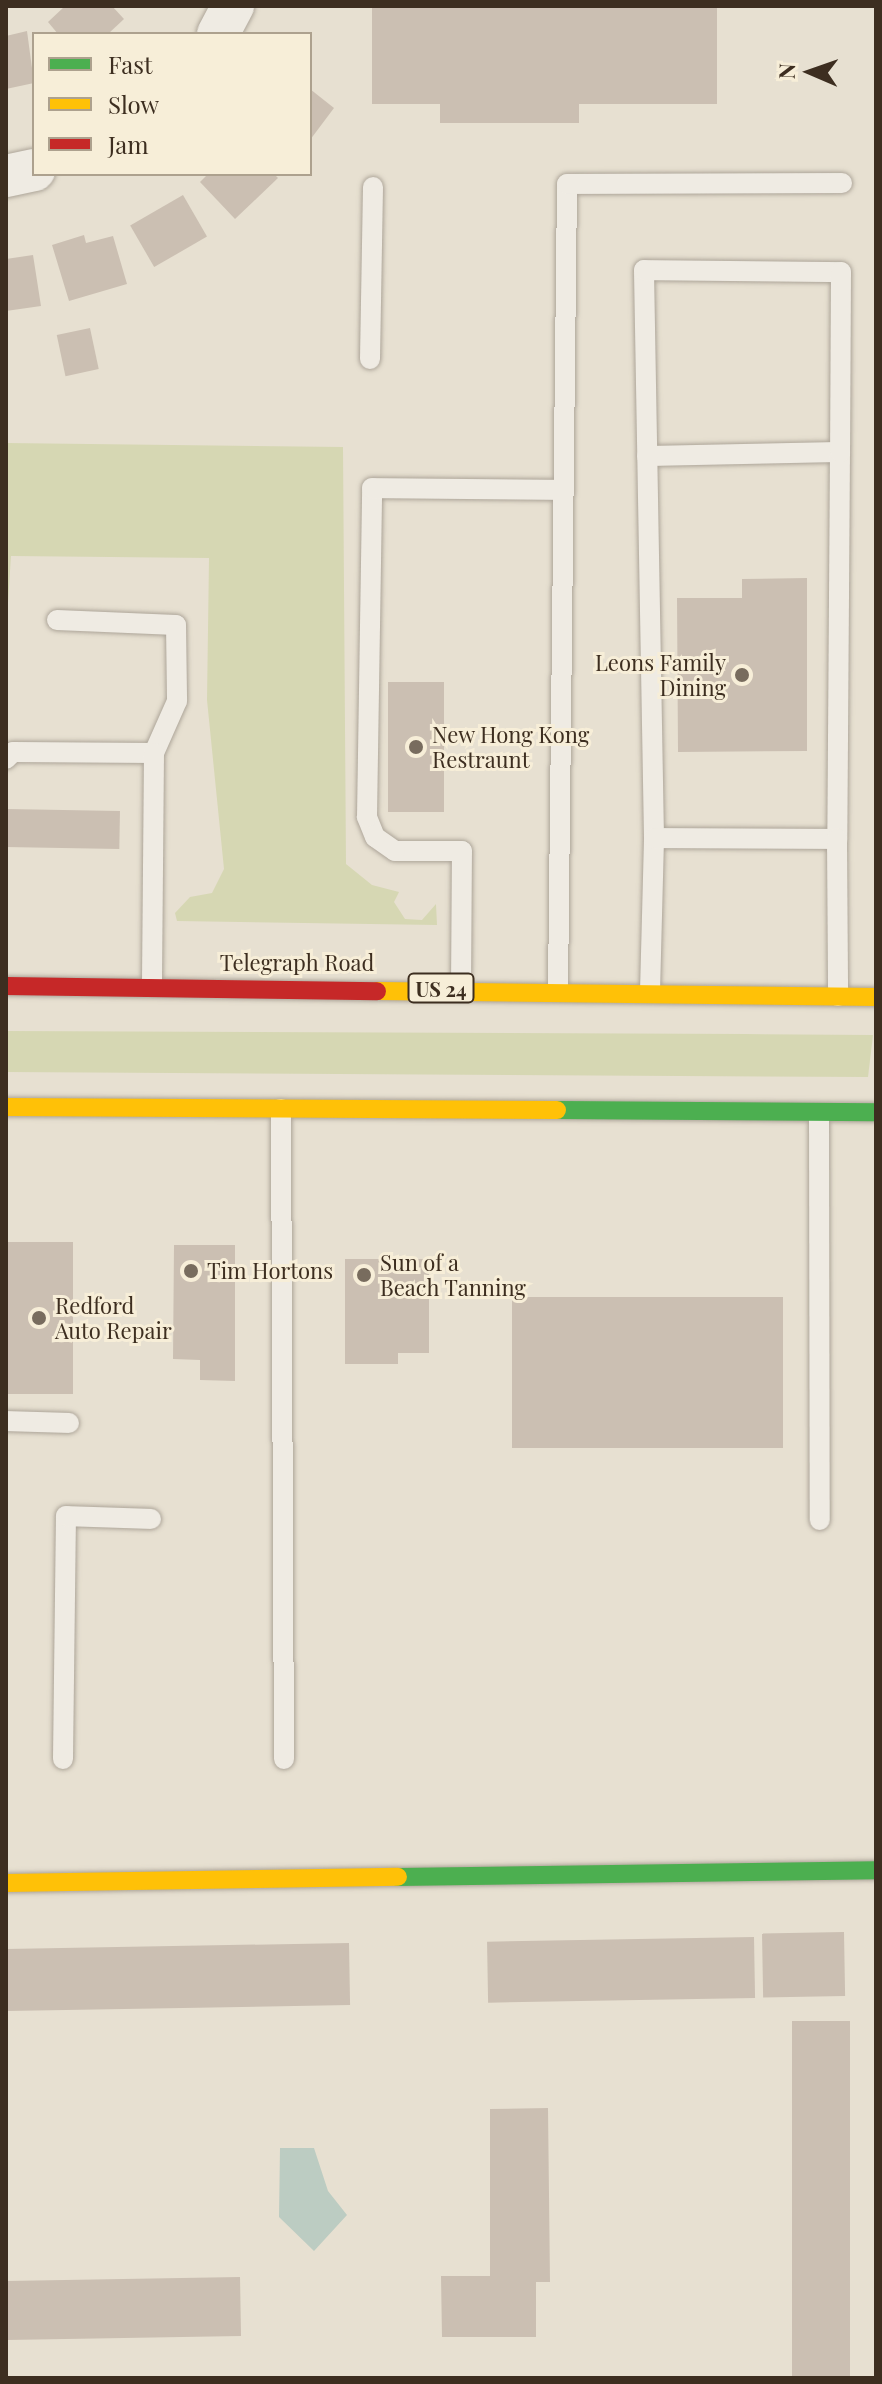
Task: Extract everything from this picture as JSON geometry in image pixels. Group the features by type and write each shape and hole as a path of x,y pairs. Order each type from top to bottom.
{"main road":[{"name":"Telegraph Road","path":"6,986 558,990 876,997"},
{"path":"6,1107 876,1112"},
{"path":"6,1883 876,1870"}],"street":[{"path":"219,32 233,6"},
{"path":"6,176 32,170"}],"lane":[{"path":"558,990 561,490 567,184 842,183"},
{"path":"370,359 373,187"},
{"path":"650,992 654,838 644,270 841,272 838,996"},
{"path":"647,456 840,452"},
{"path":"461,989 462,851 395,851 375,837 367,817 372,488 561,490"},
{"path":"57,620 176,625 177,701 154,753 152,986"},
{"path":"6,759 13,752 154,753"},
{"path":"654,838 837,839"},
{"path":"281,1109 284,1759"},
{"path":"819,1114 820,1520"},
{"path":"6,1421 69,1423"},
{"path":"63,1759 66,1516 151,1519"}],"green space":[{"path":"6,443 343,447 346,864 372,885 399,892 394,902 405,919 422,920 436,904 437,925 177,921 175,913 190,897 212,893 224,869 207,700 209,558 11,556 6,634"},
{"path":"6,1031 873,1035 868,1077 6,1072"}],"shaded area":[{"path":"280,2148 314,2148 328,2191 347,2215 314,2251 279,2217"}],"building":[{"path":"65,6 112,6 124,19 110,32 56,32 48,22"},
{"path":"372,6 717,6 717,104 579,104 579,123 440,123 440,104 372,104"},
{"path":"27,31 32,83 6,89 6,36"},
{"path":"312,91 334,108 312,137"},
{"path":"206,176 278,178 235,219 200,182"},
{"path":"183,195 207,237 154,267 130,226"},
{"path":"84,235 86,243 113,236 127,284 69,301 52,245"},
{"path":"33,255 41,306 6,311 6,259"},
{"path":"90,328 99,369 65,376 57,335"},
{"name":"Leons Family Dining","path":"807,578 807,751 678,752 677,598 742,598 742,579"},
{"name":"New Hong Kong Restraunt","path":"388,682 444,682 444,812 388,812"},
{"path":"6,809 120,811 119,849 6,847"},
{"name":"Redford Auto Repair","path":"6,1242 73,1242 73,1394 6,1394"},
{"path":"174,1245 235,1245 235,1381 200,1380 200,1360 173,1359"},
{"path":"345,1259 429,1259 429,1353 398,1353 398,1364 345,1364"},
{"path":"512,1297 783,1297 783,1448 512,1448"},
{"path":"844,1932 845,1996 763,1997 762,1933"},
{"path":"754,1937 755,1998 488,2003 487,1942"},
{"path":"349,1943 350,2005 7,2011 6,1949"},
{"path":"792,2021 850,2021 850,2378 792,2378"},
{"path":"548,2108 550,2282 536,2282 536,2337 442,2337 441,2276 490,2276 490,2109"},
{"path":"240,2277 241,2336 7,2340 6,2281"}],"traffic: fast":[{"path":"557,1110 876,1112"},
{"path":"398,1877 876,1870"}],"traffic: slow":[{"path":"377,991 876,997"},
{"path":"6,1107 557,1110"},
{"path":"6,1883 398,1877"}],"traffic: jam":[{"path":"6,986 377,991"}],"place":[{"name":"Leons Family Dining","path":"742,675"},
{"name":"New Hong Kong Restraunt","path":"416,747"},
{"name":"Tim Hortons","path":"191,1271"},
{"name":"Sun of a Beach Tanning","path":"364,1275"},
{"name":"Redford Auto Repair","path":"39,1318"}]}
